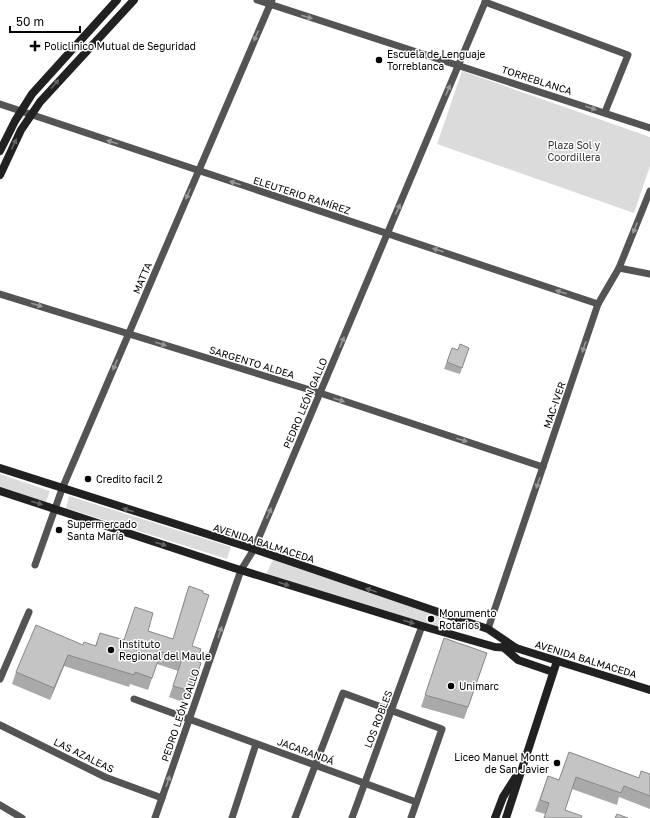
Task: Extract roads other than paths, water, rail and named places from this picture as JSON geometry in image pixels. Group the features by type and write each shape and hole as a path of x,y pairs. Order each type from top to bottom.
{"main road":[{"path":"0,151 20,111 44,79 117,0"},
{"path":"0,175 21,130 31,114 64,74 134,0"},
{"name":"AVENIDA BALMACEDA","path":"0,468 254,549 488,629 516,648"},
{"name":"AVENIDA BALMACEDA","path":"0,491 241,570 422,626 495,647 516,648 650,690"},
{"path":"503,647 518,660 553,672"},
{"path":"506,818 557,661"},
{"path":"496,818 503,797 524,764"}],"street":[{"name":"TORREBLANCA","path":"257,0 271,2 459,66 605,112 650,128"},
{"name":"PEDRO LEÓN GALLO","path":"155,818 241,570 254,549 486,1"},
{"path":"486,1 628,55 605,112"},
{"name":"MATTA","path":"35,565 62,489 271,2"},
{"name":"ELEUTERIO RAMÍREZ","path":"0,104 598,304"},
{"name":"MAC-IVER","path":"488,629 598,304 619,268 650,192"},
{"path":"619,268 650,274"},
{"name":"SARGENTO ALDEA","path":"0,294 320,394 543,467"},
{"path":"0,679 29,612"},
{"name":"LOS ROBLES","path":"352,818 364,783 393,711 422,626"},
{"path":"295,818 314,765 343,693 442,729 411,818"},
{"name":"JACARANDÁ","path":"134,699 416,802"},
{"name":"LAS AZALEAS","path":"0,725 104,777 162,798"},
{"path":"232,818 256,744"},
{"path":"0,805 22,818"}],"place":[{"name":"Policlinico Mutual de Seguridad","path":"35,46"},
{"name":"Escuela de Lenguaje Torreblanca","path":"379,60"},
{"name":"Credito facil 2","path":"88,479"},
{"name":"Supermercado Santa María","path":"59,530"},
{"name":"Monumento Rotarios","path":"431,619"},
{"name":"Instituto Regional del Maule","path":"111,650"},
{"name":"Unimarc","path":"451,686"},
{"name":"Liceo Manuel Montt de San Javier","path":"557,763"}],"park label":[{"name":"Plaza Sol y Coordillera","path":"574,150"}]}
